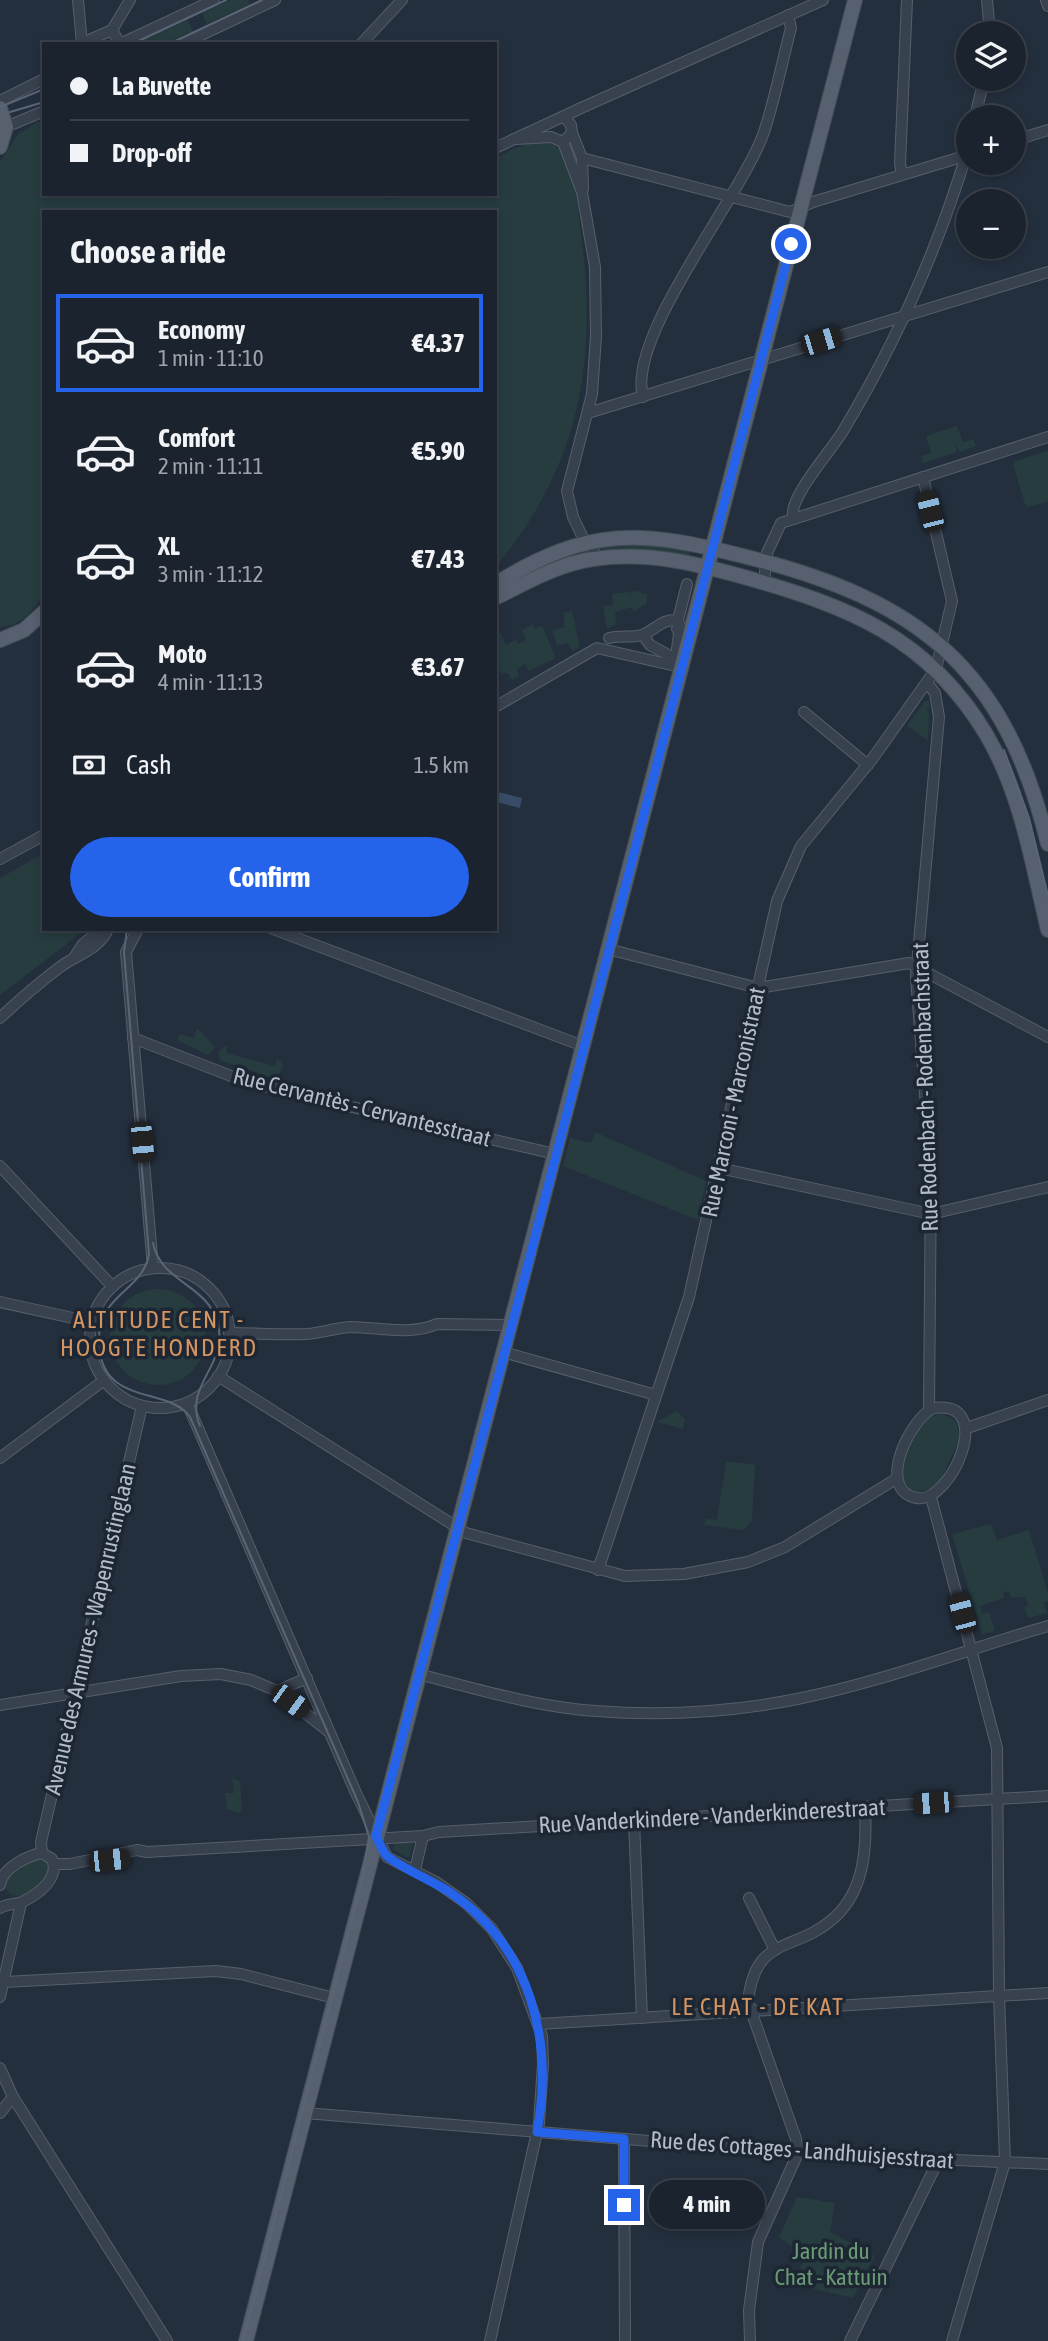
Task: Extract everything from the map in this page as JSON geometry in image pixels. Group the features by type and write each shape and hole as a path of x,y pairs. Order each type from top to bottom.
{"main road":[{"path":"246,2341 608,949 675,661 708,567 855,0"},
{"path":"0,108 6,127 0,147"},
{"path":"497,583 552,553 585,542 614,536 655,537 765,561 822,578 875,600 904,617 942,648 974,681 1005,724 1031,779 1047,838"},
{"path":"497,597 549,572 593,559 644,556 708,567 764,582 815,597 869,620 903,642 936,670 985,733 1013,790 1048,930"},
{"path":"0,640 24,630 42,614"}],"street":[{"path":"78,0 82,42"},
{"path":"84,42 112,30 130,0"},
{"path":"124,42 214,0"},
{"path":"186,42 275,0"},
{"path":"362,42 402,0"},
{"path":"497,147 566,119 581,108 788,15 803,4 823,0"},
{"path":"902,174 900,164 907,0"},
{"path":"987,0 989,21"},
{"path":"1046,0 1048,6"},
{"path":"643,397 639,377 670,299 731,196 764,133 791,28 788,15"},
{"path":"112,30 119,42"},
{"path":"0,102 42,80"},
{"path":"6,127 42,112"},
{"path":"566,119 571,125 582,158 582,192"},
{"path":"551,123 551,137"},
{"path":"1026,137 1048,130"},
{"path":"563,142 572,133"},
{"path":"515,139 551,137 563,142 582,192 589,221 597,307 588,413 567,491 573,517 585,542 593,545 593,559"},
{"path":"582,158 790,212 956,157"},
{"path":"793,517 794,502 858,407 906,315 937,243 960,175"},
{"path":"588,413 1048,272"},
{"path":"764,582 767,567 765,561 775,531 781,523 1048,438"},
{"name":"Rue Marconi - Marconistraat","path":"598,1570 689,1297 719,1168 729,1107 777,901 797,854 868,765 936,670 952,601 923,477"},
{"path":"675,661 684,587"},
{"path":"635,650 665,620 678,626"},
{"path":"609,638 625,634 646,638 675,661"},
{"path":"497,707 597,648 675,661"},
{"name":"Rue Rodenbach - Rodenbachstraat","path":"928,684 935,693 939,717 936,774 920,901 916,965 930,1142 929,1410"},
{"path":"804,712 868,765"},
{"path":"0,859 42,836"},
{"path":"0,1018 75,956 83,944 99,931"},
{"path":"75,956 88,951 106,931"},
{"path":"137,931 126,952 153,1268"},
{"path":"278,931 583,1046"},
{"path":"608,949 758,988 909,963 1048,1037"},
{"name":"Rue Cervantès - Cervantesstraat","path":"133,1038 236,1078 279,1090 555,1154"},
{"path":"0,1166 112,1286"},
{"path":"719,1168 931,1214 1048,1187"},
{"path":"153,1268 184,1273 205,1284 218,1300 229,1333 228,1354 218,1376 201,1395 168,1409 142,1406 118,1395 103,1381 91,1353 91,1322 112,1286 139,1271 153,1268"},
{"path":"0,1302 91,1322"},
{"path":"229,1333 310,1334 334,1328 379,1327 388,1330 426,1329 437,1324 509,1325"},
{"path":"503,1352 656,1395"},
{"path":"218,1376 466,1533 625,1576 718,1570 748,1562 786,1546 896,1479"},
{"path":"0,1458 103,1381"},
{"path":"967,1428 1048,1400"},
{"path":"187,1403 387,1857 466,1903 492,1929 517,1968 539,2024 543,2064 537,2132 490,2341"},
{"name":"Avenue des Armures - Wapenrustinglaan","path":"42,1853 41,1842 73,1695 142,1406"},
{"path":"940,1407 953,1410 962,1418 967,1428 966,1441 945,1484 931,1497 919,1499 909,1495 896,1479 899,1460 920,1418 929,1410 940,1407"},
{"path":"931,1497 998,1748 999,1996 1005,2162 952,2341"},
{"path":"418,1674 567,1708 635,1712 701,1711 771,1704 820,1694 1048,1626"},
{"path":"0,1705 181,1676 221,1674 251,1680 277,1691 332,1736"},
{"path":"277,1691 307,1678"},
{"name":"Rue Vanderkindere - Vanderkinderestraat","path":"147,1852 1048,1796"},
{"path":"750,2341 749,2311 758,2242 798,2153 748,2002 755,1968 767,1954 834,1918 852,1896 864,1860 865,1807"},
{"path":"634,1821 642,2018"},
{"path":"415,1871 423,1836"},
{"path":"0,1885 3,1870 32,1855 42,1853 54,1864 70,1864 108,1853 136,1850 147,1852"},
{"path":"0,1892 4,1906 21,1903 54,1878 72,1870 137,1857 147,1852"},
{"path":"54,1864 54,1878"},
{"path":"749,1898 775,1950"},
{"path":"0,1997 21,1903"},
{"path":"4,1982 216,1971 241,1974 334,1998"},
{"path":"539,2024 1048,1993"},
{"path":"0,2068 13,2098 167,2341"},
{"path":"0,2113 6,2102 13,2098"},
{"name":"Rue des Cottages - Landhuisjesstraat","path":"304,2113 798,2153 1048,2164"},
{"path":"624,2139 625,2341"},
{"path":"850,2341 934,2169 935,2159"}],"green space":[{"path":"230,0 248,0 250,4 207,24 202,13"},
{"path":"188,20 193,31 168,42 144,40"},
{"path":"38,122 42,123 42,196 374,196 392,199 405,196 497,196 497,157 536,142 552,144 560,149 573,178 581,232 587,325 584,369 564,451 547,490 524,529 497,565 497,210 42,210 42,597 20,621 0,627 0,162 19,133"},
{"path":"957,426 963,442 974,439 976,446 960,452 955,445 957,452 923,463 921,456 931,453 926,436"},
{"path":"1048,451 1048,502 1026,507 1013,465 1015,461"},
{"path":"599,545 691,548 689,556 645,550 602,551"},
{"path":"629,592 631,598 631,592 647,594 647,603 634,612 632,607 615,612 616,624 607,629 603,606 613,605 612,594"},
{"path":"572,611 580,647 572,651 568,643 557,645 552,630 565,627 563,613"},
{"path":"533,624 534,629 542,626 556,658 529,671 525,664 517,669 519,676 512,680 508,673 501,673 497,664 497,643 500,641 498,634 501,633 506,645 516,640 518,644 526,640 522,630"},
{"path":"925,701 929,701 929,709 926,709 929,713 928,741 907,726"},
{"path":"42,854 42,931 83,931 0,995 0,878"},
{"path":"197,1028 215,1047 208,1055 178,1040 179,1034 194,1038"},
{"path":"224,1046 227,1047 226,1053 275,1066 277,1059 281,1061 283,1065 278,1077 270,1077 220,1060 218,1053"},
{"path":"595,1132 706,1181 698,1220 563,1166 570,1138 591,1143"},
{"path":"158,1289 177,1292 192,1303 203,1318 206,1337 203,1356 192,1371 177,1382 158,1385 139,1382 124,1371 113,1356 110,1337 113,1318 124,1303 139,1292"},
{"path":"676,1411 685,1419 683,1429 657,1422"},
{"path":"941,1413 956,1421 960,1439 939,1483 934,1489 916,1492 903,1478 905,1459 923,1423"},
{"path":"726,1461 755,1465 752,1521 743,1530 704,1525 706,1519 717,1520"},
{"path":"991,1524 997,1540 1029,1530 1048,1601 1044,1602 1047,1613 1028,1618 1024,1607 1028,1606 1025,1597 1011,1598 1009,1591 1003,1592 1004,1598 980,1606 982,1614 989,1612 995,1631 982,1634 952,1534"},
{"path":"232,1778 240,1781 242,1808 239,1813 227,1809 225,1793 234,1793"},
{"path":"395,1843 413,1843 409,1858 392,1849"},
{"path":"34,1858 47,1862 48,1869 43,1881 31,1891 17,1896 11,1895 6,1889 7,1878"},
{"name":"Jardin du Chat - Kattuin","path":"797,2197 835,2203 830,2232 875,2256 853,2298 797,2285 804,2255 779,2237"}],"water":[{"path":"498,792 522,798 520,808 497,802"}],"tram line":[{"path":"136,42 226,0"},
{"path":"173,42 262,0"},
{"path":"0,107 42,90"},
{"path":"10,112 42,103"},
{"path":"1004,750 1029,818 1048,896"},
{"path":"127,931 124,952 149,1254 139,1277 106,1312 99,1339 102,1361 110,1376 122,1386 180,1407 190,1417 358,1802 369,1837 362,1880 243,2341"},
{"path":"153,1243 165,1267 205,1300 218,1324 217,1352 197,1398 196,1411 200,1426"}],"district":[{"name":"ALTITUDE CENT - HOOGTE HONDERD","path":"159,1334"},
{"name":"LE CHAT - DE KAT","path":"758,2007"}],"route":[{"path":"624,2205 624,2139 537,2132 543,2064 542,2036 517,1968 492,1929 466,1903 436,1882 387,1857 376,1836 512,1314 526,1272 791,244"}]}
